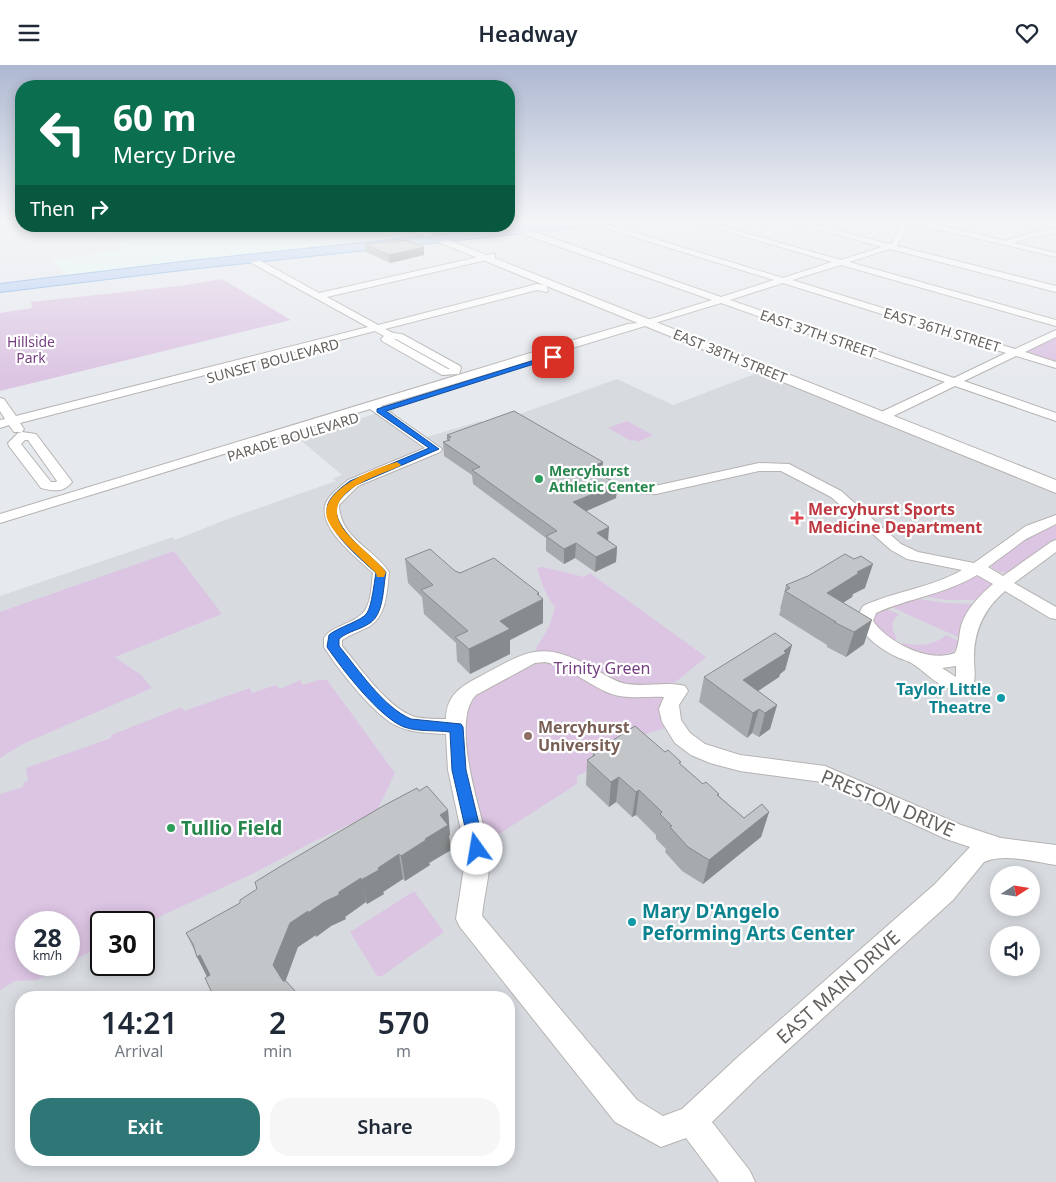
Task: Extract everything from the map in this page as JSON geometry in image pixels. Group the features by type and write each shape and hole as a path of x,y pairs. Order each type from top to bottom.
{"main road":[{"path":"0,288 129,273"},
{"name":"EAST 38TH STREET","path":"525,273 647,324 1056,478"},
{"name":"EAST 38TH STREET","path":"886,415 1056,487"}],"street":[{"path":"277,273 384,332 386,339 446,373 463,377"},
{"path":"318,296 418,273"},
{"name":"EAST 37TH STREET","path":"643,273 1056,417"},
{"name":"EAST 36TH STREET","path":"762,273 1056,365"},
{"name":"PARADE BOULEVARD","path":"0,519 65,498 375,408 463,377 640,329 647,324 805,273"},
{"path":"879,273 1056,323"},
{"path":"995,273 1056,289"},
{"name":"SUNSET BOULEVARD","path":"0,432 544,290 552,285"},
{"path":"886,415 1056,333"},
{"path":"0,402 18,428 14,443 46,485 65,498"},
{"path":"375,408 435,449 353,483 332,504 332,518 342,534 381,572 373,614 366,620 341,631 333,638 333,647 375,698 401,720 409,723 456,727"},
{"name":"SUNSET BOULEVARD","path":"0,425 18,428"},
{"path":"639,489 656,490 759,467 784,467 836,494 896,547 913,556 977,568 1006,583 1056,614"},
{"name":"PARADE BOULEVARD","path":"0,529 65,498"},
{"path":"1056,519 1038,525 977,568 941,587 896,598 868,610 864,621 867,628 896,649 918,659 947,681 964,684 966,681 965,656 972,621 981,605 995,591 1056,545"},
{"name":"PRESTON DRIVE","path":"456,727 456,713 461,698 469,690 532,657 540,656 578,667 628,691 658,689 678,691 669,702 669,713 675,729 686,742 713,757 731,762 806,770 825,774 954,832 1001,848"},
{"name":"EAST MAIN DRIVE","path":"456,727 459,770 478,854 469,919 626,1111 661,1132 692,1121 749,1066 944,892 976,855 989,849 1001,848 1056,855"},
{"path":"692,1121 739,1182"}],"shaded area":[{"path":"65,273 116,273 71,278"},
{"name":"Mercyhurst University","path":"760,372 1056,491 1056,1182 0,1182 0,596 173,537 175,540 225,520 336,481 333,478 342,475 298,438 400,406 394,410 393,414 427,437 480,421 489,425 617,379 673,405"}],"green space":[{"name":"Hillside Park","path":"222,279 291,320 0,391 0,313 32,308 31,302 179,286"},
{"path":"1056,338 1056,363 1027,352 1027,351"},
{"path":"627,421 653,435 638,442 635,440 631,441 608,428"},
{"path":"1050,524 1056,526 1056,539 1011,573 1000,572 992,568 991,564 1041,526"},
{"path":"174,551 222,614 115,657 141,675 152,688 23,744 0,758 0,612"},
{"name":"Trinity Green","path":"543,567 584,577 590,573 706,657 666,692 663,697 660,708 665,728 632,739 577,776 577,784 485,843 472,800 463,722 467,708 478,694 524,668 535,665 536,648 549,627 555,607 546,593 537,568"},
{"path":"969,577 980,577 991,583 991,586 978,600 946,600 922,596"},
{"path":"914,598 945,603 973,604 964,619 960,638 887,605"},
{"path":"881,607 899,614 893,623 893,629 897,638 894,641 871,624 874,614"},
{"path":"946,635 959,641 954,651 939,656 926,655 900,645 903,643 920,645 931,643"},
{"name":"Tullio Field","path":"300,680 303,685 318,680 327,680 395,773 377,811 252,874 155,919 155,911 90,911 90,952 80,957 80,911 15,911 15,976 44,976 37,980 15,981 0,990 0,794 23,787 24,782 28,781 26,768 111,738 111,735 182,707 184,711 250,688 252,693 276,685 280,689"},
{"path":"414,891 444,932 382,976 377,976 350,932"}],"building":[{"name":"Mercyhurst Athletic Center","path":"514,411 603,462 588,468 618,484 573,502 609,527 597,533 617,547 596,557 576,543 564,549 546,536 557,531 472,470 480,467 443,442 450,440 447,438 451,437 447,435"},
{"path":"430,549 455,571 460,573 494,558 539,593 537,594 543,599 500,621 510,629 469,649 455,637 468,631 421,590 433,585 405,559"},
{"path":"845,554 854,559 861,556 873,564 857,572 859,573 827,593 872,620 854,632 834,622 836,622 785,591 790,588 786,585 808,576"},
{"path":"775,633 792,645 784,651 786,653 743,680 777,705 765,713 759,709 753,713 704,677"},
{"path":"635,726 665,752 668,750 681,762 679,763 703,784 706,782 719,794 717,795 744,818 762,804 769,812 709,860 688,847 660,814 662,812 639,790 636,792 619,777 611,782 587,760 595,755 593,753"},
{"path":"427,786 448,810 440,815 448,825 401,856 399,854 378,868 379,870 361,880 361,878 339,892 339,895 290,923 273,965 283,981 286,981 295,991 211,991 205,978 210,975 200,955 197,957 193,944 186,933 240,903 240,900 257,889 255,882 281,866 383,806 417,788 419,791"}],"slow traffic":[{"path":"381,574 342,534 332,518 332,504 353,483 397,465"}],"place":[{"name":"Mercyhurst Athletic Center","path":"539,479"},
{"name":"Mercyhurst Sports Medicine Department","path":"797,518"},
{"name":"Taylor Little Theatre","path":"1001,698"},
{"name":"Mercyhurst University","path":"528,736"},
{"name":"Tullio Field","path":"171,828"},
{"name":"Mary D'Angelo Peforming Arts Center","path":"632,922"}],"route":[{"path":"477,849 459,770 456,727 409,723 401,720 375,698 333,647 333,638 341,631 366,620 373,614 381,572 342,534 332,518 332,504 353,483 435,449 380,411 553,357"}]}
